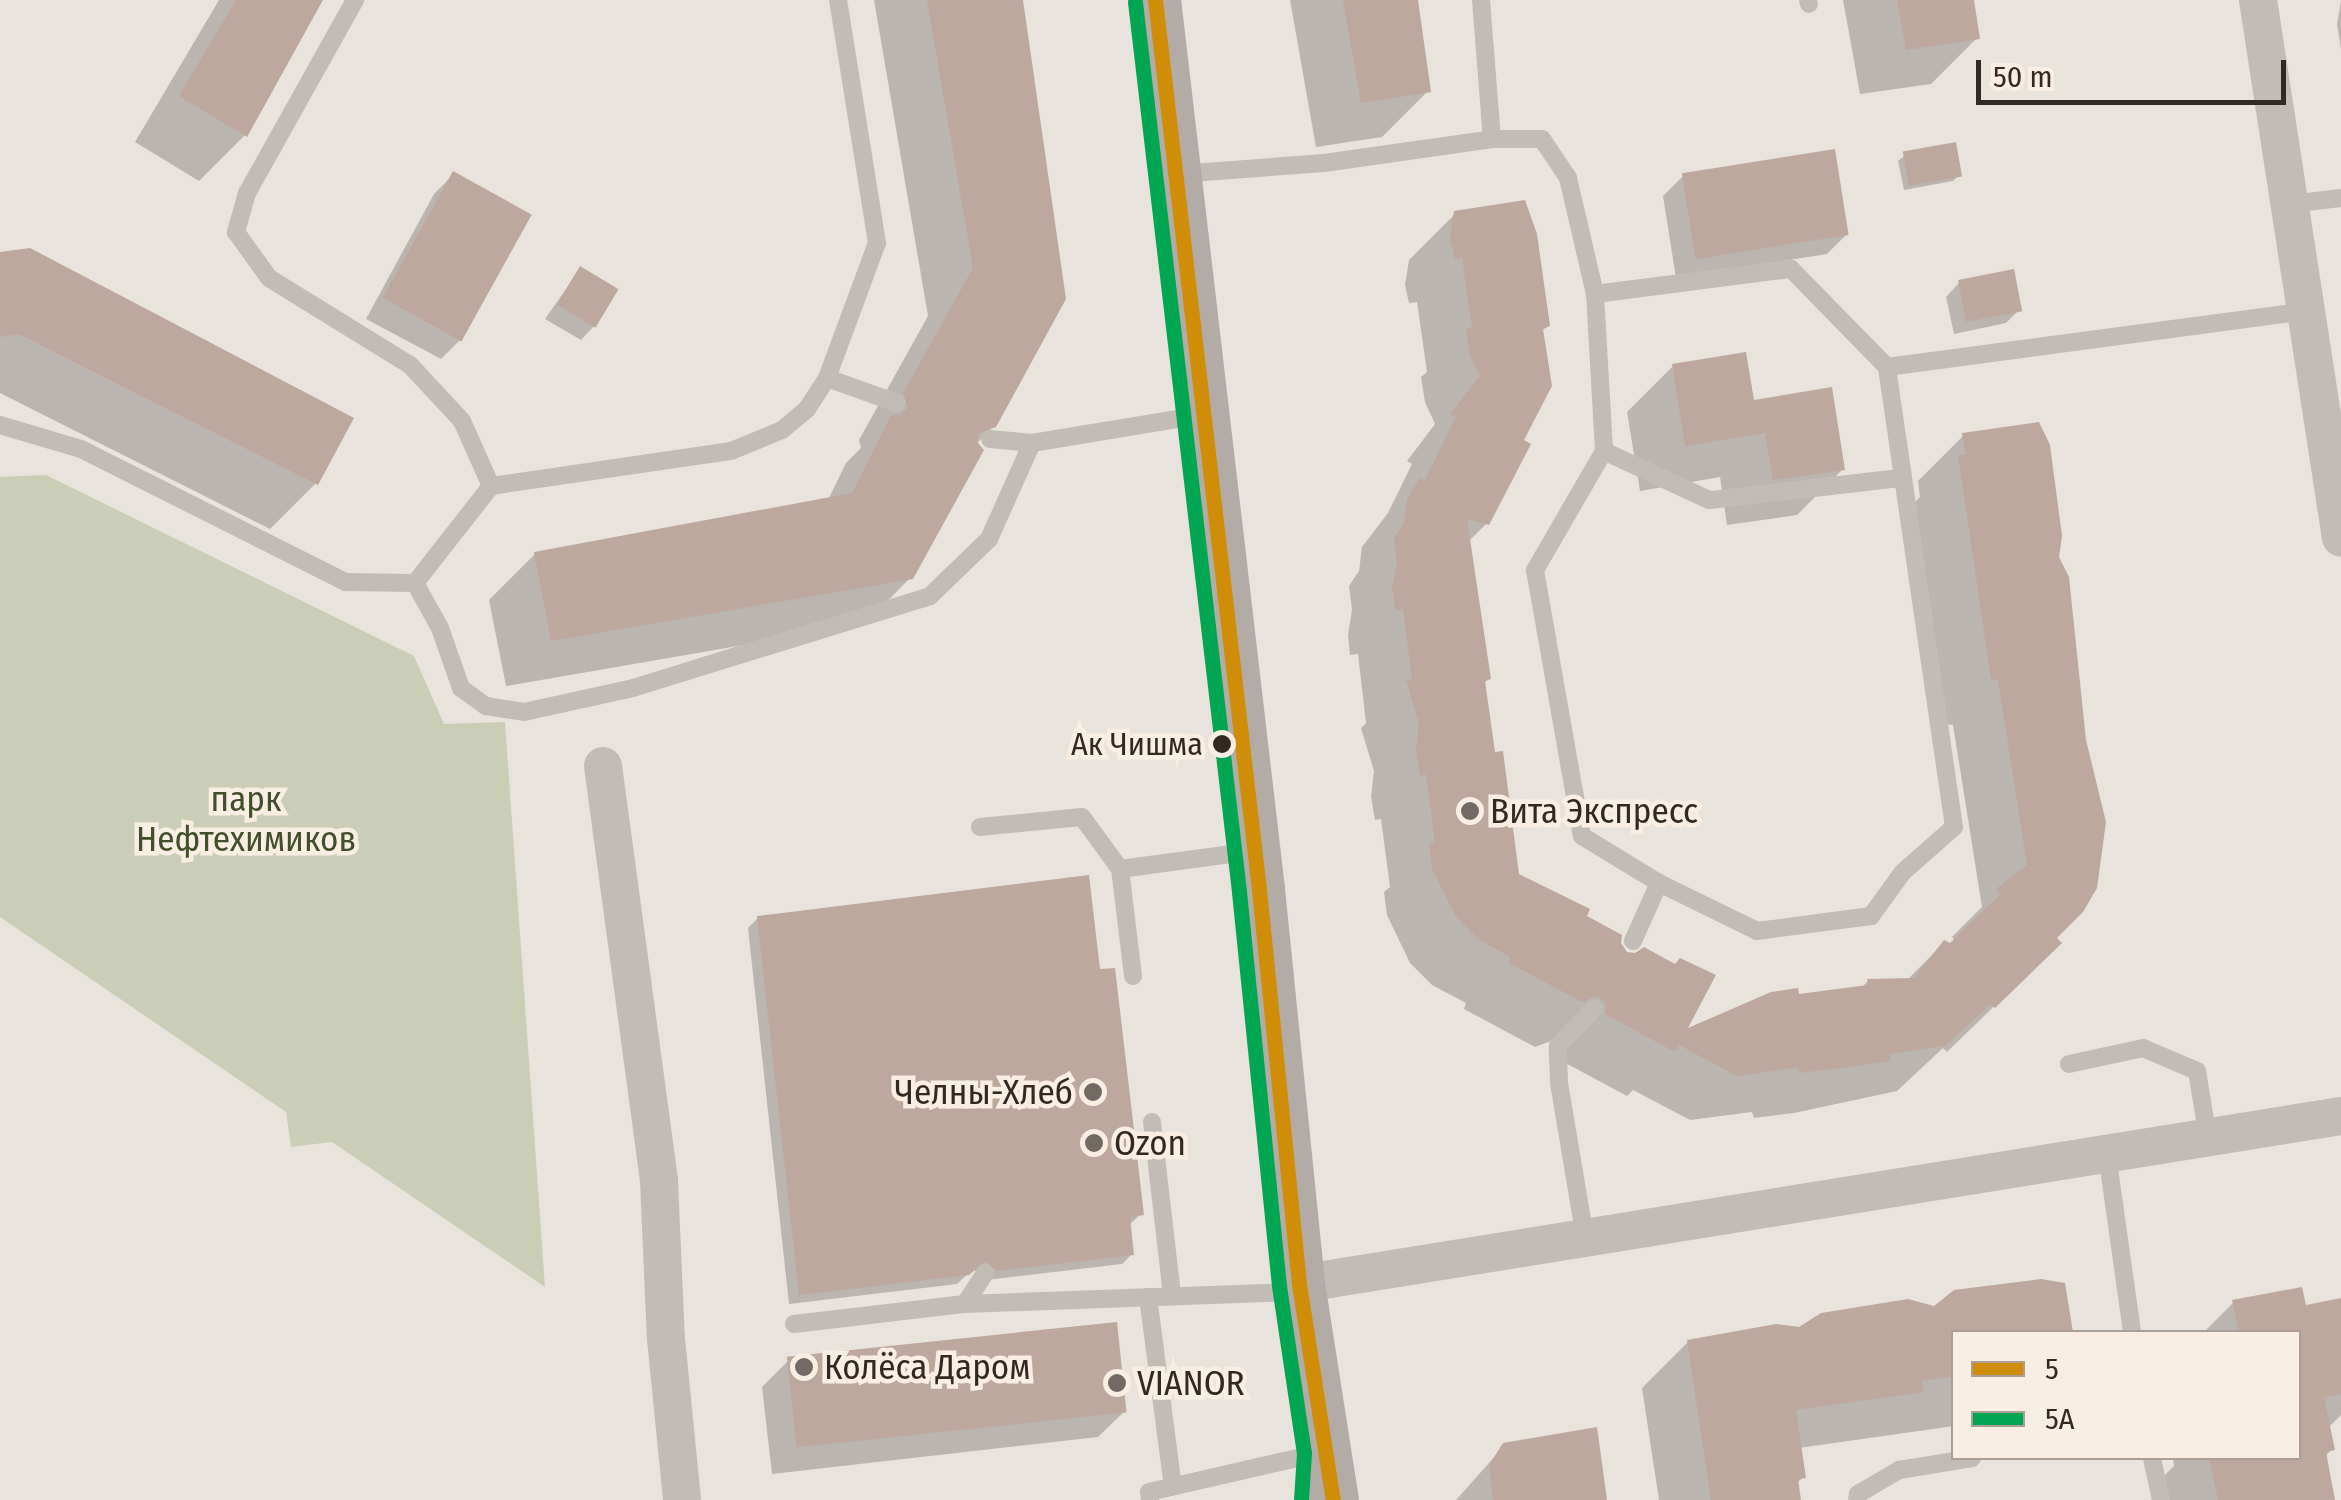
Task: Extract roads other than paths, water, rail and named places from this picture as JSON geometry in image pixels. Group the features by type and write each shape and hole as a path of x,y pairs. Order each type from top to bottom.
{"street":[{"path":"1156,0 1299,1288 1326,1478"},
{"path":"2258,0 2341,538"},
{"path":"604,766 659,1180 666,1339 682,1500"},
{"path":"1299,1288 2341,1116"}],"lane":[{"path":"355,0 247,192 236,232 269,278 410,365 462,421 491,486"},
{"path":"415,584 491,486 731,450 782,430 807,409 827,378 876,244 838,0"},
{"path":"1481,0 1492,139"},
{"path":"1175,174 1324,164 1492,139 1542,139 1568,178 1595,294 1604,451 1536,570 1582,836 1659,883 1757,931 1871,916 1902,872 1954,826 1900,478 1887,367 1791,268 1595,294"},
{"path":"2290,204 2341,198"},
{"path":"1887,367 2306,311"},
{"path":"827,378 898,403"},
{"path":"990,439 1032,443 1202,415"},
{"path":"0,425 81,449 345,582 415,584"},
{"path":"415,584 440,628 461,688 486,706 524,712 633,688 930,596 989,539 1032,443"},
{"path":"1604,451 1710,500 1900,478"},
{"path":"980,827 1082,817 1120,869 1133,976"},
{"path":"1120,869 1253,851"},
{"path":"1633,941 1659,883"},
{"path":"1585,1238 1559,1082 1558,1046 1594,1008"},
{"path":"2070,1064 2143,1048 2197,1070 2208,1138"},
{"path":"1152,1122 1172,1295"},
{"path":"2106,1154 2132,1330"},
{"path":"965,1304 985,1273"},
{"path":"794,1324 965,1304 1299,1288"},
{"path":"1148,1297 1173,1486"},
{"path":"1857,1500 1858,1494 1900,1470 1960,1460"},
{"path":"2152,1460 2160,1500"},
{"path":"1150,1500 1149,1492 1173,1486 1326,1478"}],"place":[{"name":"Ак Чишма","path":"1222,744"},
{"name":"Вита Экспресс","path":"1470,811"},
{"name":"Челны-Хлеб","path":"1093,1092"},
{"name":"Ozon","path":"1094,1143"},
{"name":"Колёса Даром","path":"804,1367"},
{"name":"VIANOR","path":"1117,1383"}],"park label":[{"name":"парк Нефтехимиков","path":"246,819"}]}
